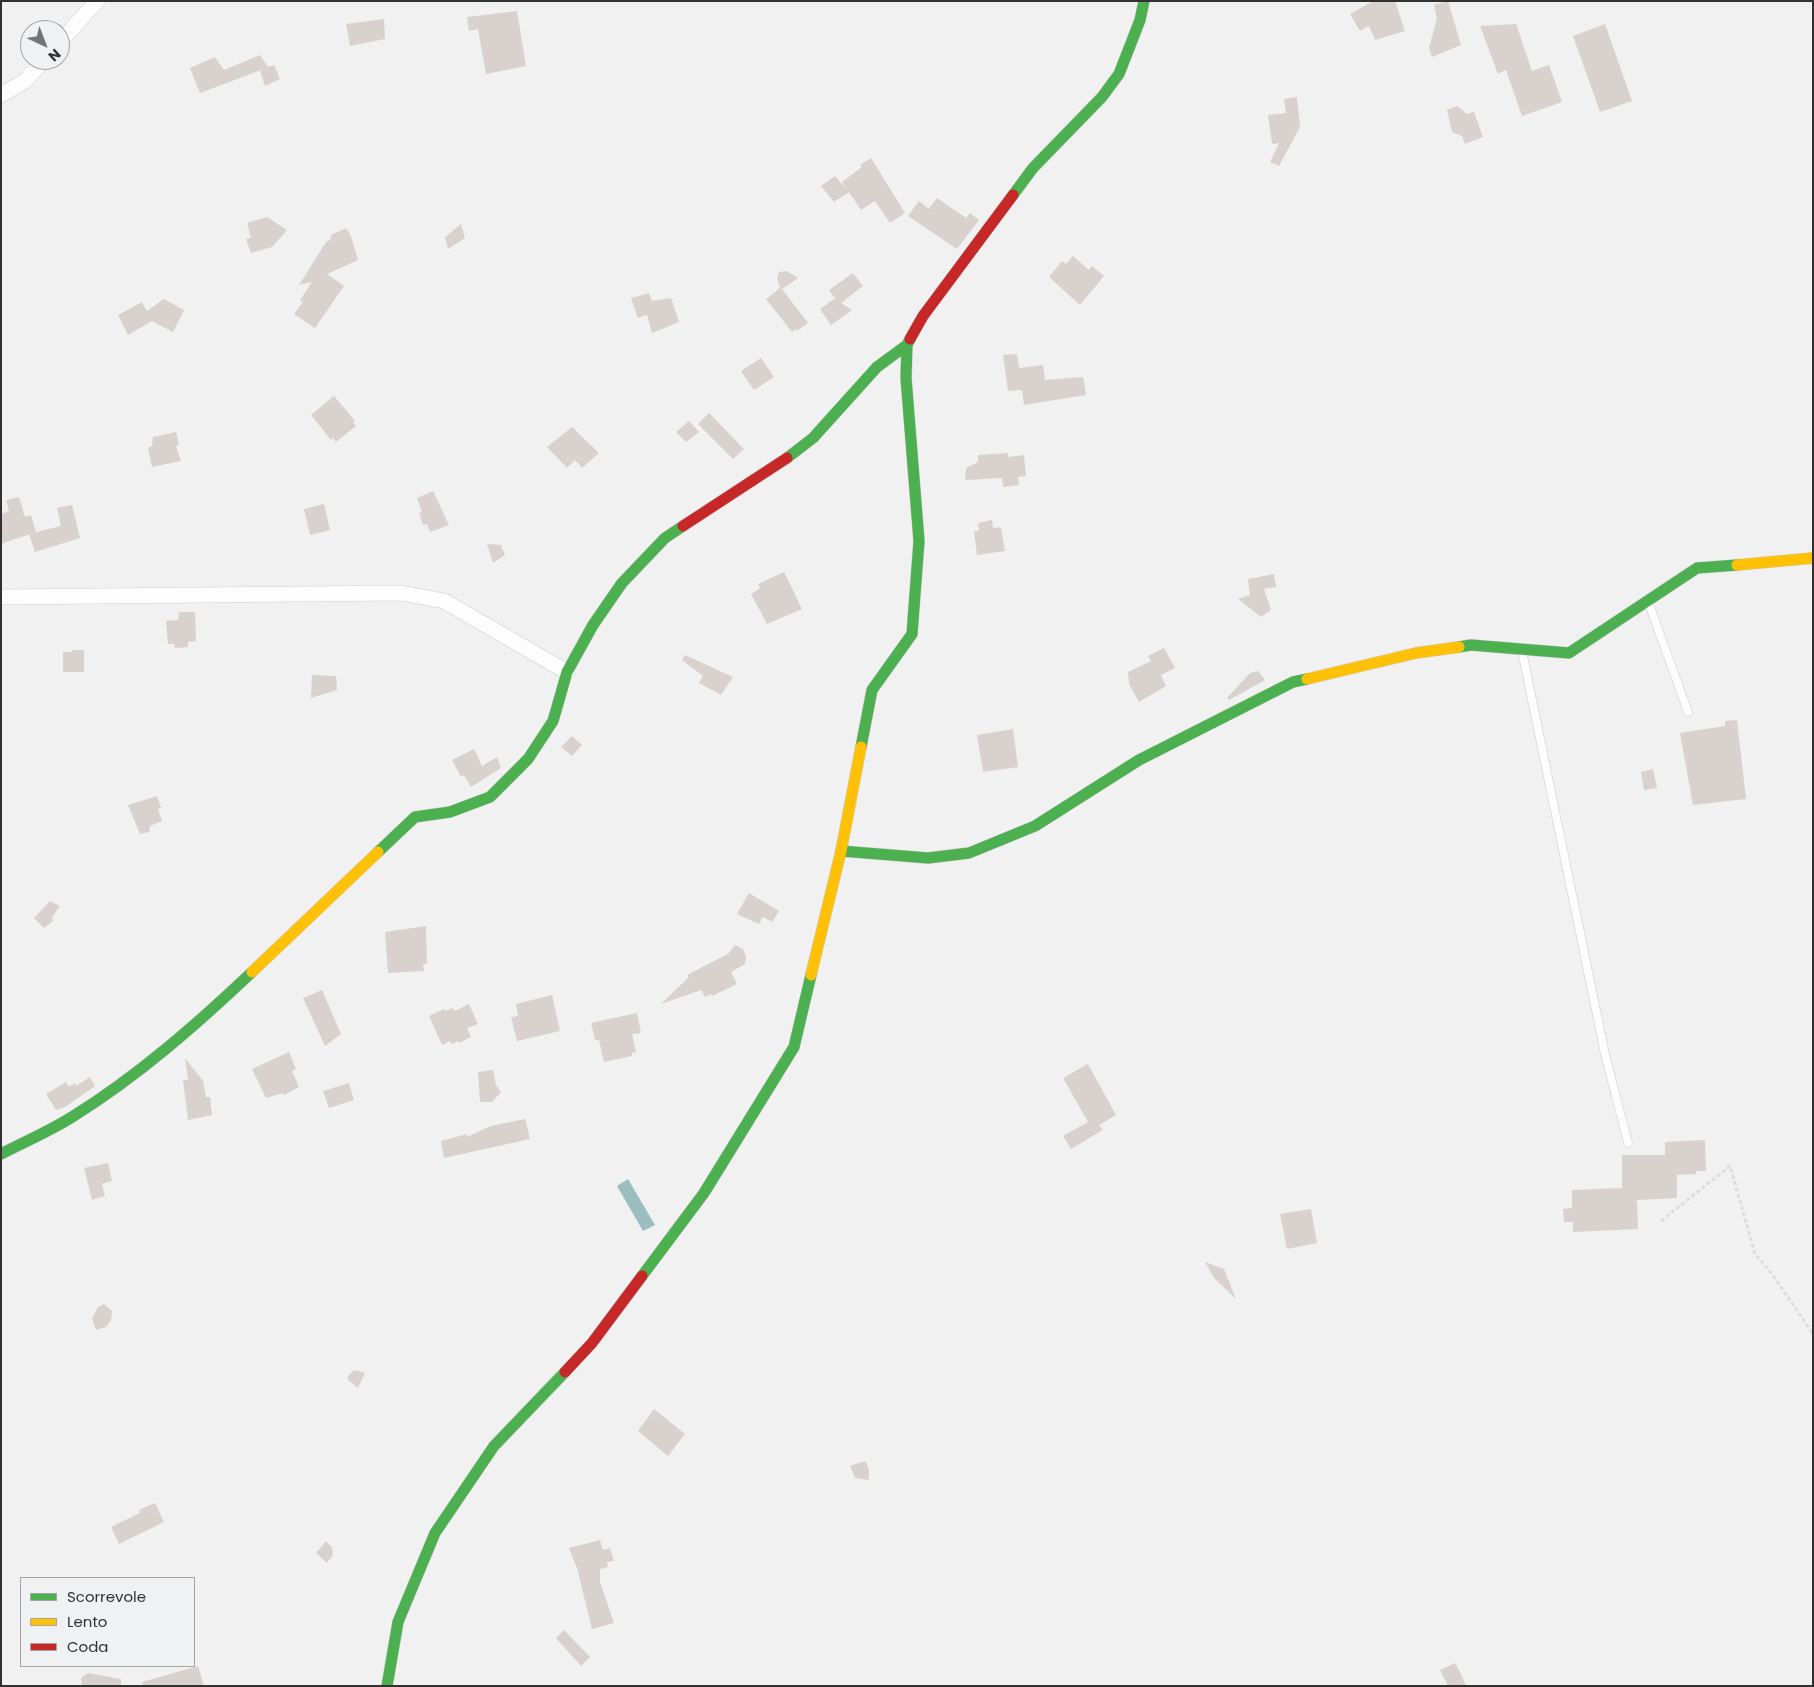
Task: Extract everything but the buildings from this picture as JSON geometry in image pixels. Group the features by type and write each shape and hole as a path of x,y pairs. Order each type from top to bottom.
{"street":[{"path":"70,31 97,1"},
{"path":"1,1154 71,1118 128,1079 191,1030 416,817 450,812 490,797 528,759 553,721 567,672 593,624 622,583 665,538 777,465 813,438 877,368 907,345 923,316 1033,168 1102,97 1118,74 1140,20 1144,1"},
{"path":"1,95 25,81 35,70"},
{"path":"387,1686 398,1622 435,1533 494,1446 592,1343 704,1193 794,1047 841,851 872,690 912,634 918,541 906,378 907,345"},
{"path":"841,851 928,858 969,854 1035,826 1139,760 1293,682 1416,653 1471,645 1522,651 1569,653 1697,568 1813,558"},
{"path":"1,597 401,593 444,601 567,672"}],"lane":[{"path":"1648,600 1688,712"},
{"path":"1522,651 1605,1054 1628,1143"}],"path":[{"path":"1661,1222 1730,1166 1755,1254 1772,1274 1813,1334"}],"water":[{"path":"628,1179 655,1225 643,1231 617,1186"}],"traffic: fast":[{"path":"1013,195 1033,168 1102,97 1119,74 1140,20 1144,1"},
{"path":"861,747 872,690 912,634 919,541 906,378 907,345 910,339"},
{"path":"787,458 813,438 877,367 907,345"},
{"path":"378,852 415,817 450,812 490,797 528,759 553,721 567,672 593,625 622,583 665,538 683,526"},
{"path":"1459,647 1471,645 1569,653 1697,568 1737,565"},
{"path":"841,851 928,858 969,853 1035,826 1139,760 1293,682 1307,679"},
{"path":"1,1154 64,1122 120,1084 188,1030 252,972"},
{"path":"642,1276 704,1193 794,1047 811,975"},
{"path":"387,1686 398,1622 435,1533 494,1446 565,1372"}],"traffic: slow":[{"path":"1737,565 1813,558"},
{"path":"1307,679 1416,653 1459,647"},
{"path":"811,975 841,851 861,747"},
{"path":"252,972 378,852"}],"traffic: jam":[{"path":"910,339 923,316 1013,195"},
{"path":"683,526 787,458"},
{"path":"565,1372 592,1343 642,1276"}]}
